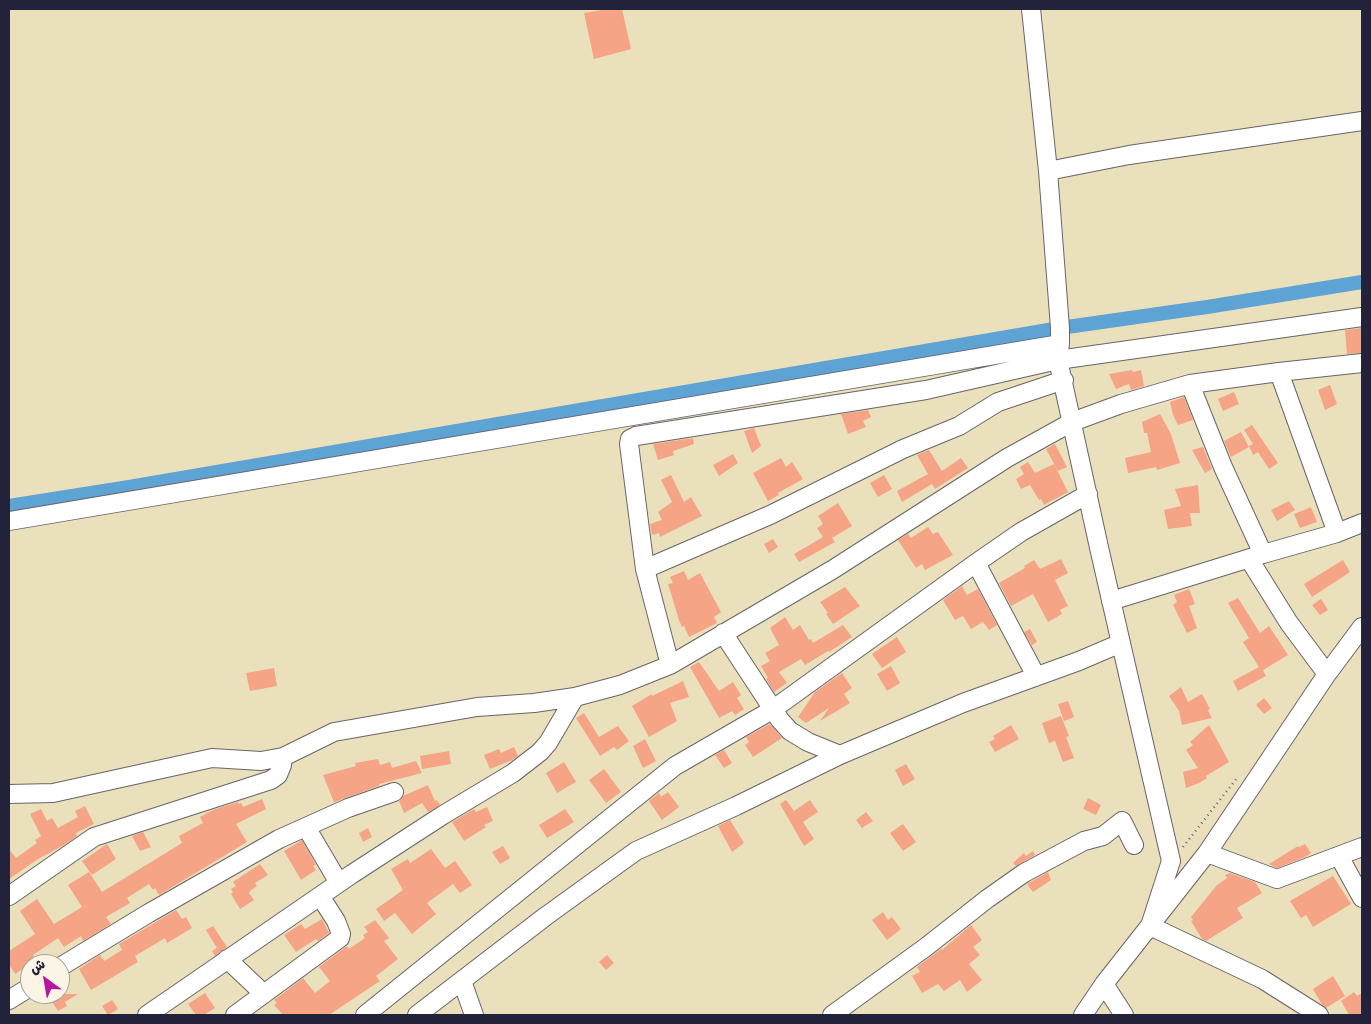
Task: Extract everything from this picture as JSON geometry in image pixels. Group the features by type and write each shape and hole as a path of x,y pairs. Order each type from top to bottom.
{"street":[{"path":"1031,9 1048,171 1059,352 1072,422 1111,601 1172,861 1150,926"},
{"path":"1048,171 1129,155 1362,121"},
{"path":"9,521 1059,352 1362,317"},
{"path":"670,665 645,569 630,440 636,436 926,390 1059,352"},
{"path":"9,794 53,793 212,758 261,761 283,757 334,732 477,707 534,703 575,697 620,685 670,665 832,570 1007,458 1072,422 1121,404 1190,384 1362,363"},
{"path":"1279,372 1337,533"},
{"path":"645,569 770,515 903,449 959,426 998,402 1064,380"},
{"path":"1190,384 1256,556 1289,623 1327,674"},
{"path":"365,1015 675,766 772,710 1021,532 1088,494"},
{"path":"1111,601 1337,533 1362,523"},
{"path":"976,563 1036,676"},
{"path":"1083,1015 1104,984 1207,854 1327,674 1362,627"},
{"path":"723,633 772,710 790,731 808,742 840,755"},
{"path":"418,1015 546,916 636,851 736,806 840,755 963,703 1121,643"},
{"path":"148,1015 339,883 442,815 514,773 548,743 575,697"},
{"path":"9,896 94,837 271,780 278,775 283,757"},
{"path":"70,961 149,913 279,839 348,808 394,792"},
{"path":"832,1015 1024,873 1084,841 1103,836 1122,820 1134,845"},
{"path":"306,827 339,883"},
{"path":"1207,854 1277,879 1362,847"},
{"path":"1339,856 1362,898"},
{"path":"247,1012 264,994 340,938 341,934 336,921 320,896"},
{"path":"1150,926 1262,979 1319,1015"},
{"path":"228,959 264,994"},
{"path":"462,981 474,1015"},
{"path":"1104,984 1124,1015"},
{"path":"9,1000 20,993"}],"building":[{"path":"622,9 631,49 594,59 584,13"},
{"path":"1362,328 1362,353 1347,354 1345,330"},
{"path":"1132,370 1133,372 1141,370 1144,386 1131,390 1129,384 1116,389 1109,374"},
{"path":"1330,385 1337,404 1325,410 1318,390"},
{"path":"1234,392 1239,404 1223,411 1218,399"},
{"path":"1184,397 1193,420 1178,425 1170,402"},
{"path":"868,410 871,417 863,421 866,427 848,434 841,414"},
{"path":"1160,414 1171,434 1180,463 1157,470 1156,467 1128,473 1125,458 1151,452 1147,433 1144,433 1142,422"},
{"path":"1252,425 1278,463 1269,469 1258,452 1253,455 1249,446 1253,444 1244,430"},
{"path":"754,428 761,446 752,453 744,431"},
{"path":"1241,432 1249,447 1231,457 1224,441"},
{"path":"693,438 694,444 673,451 674,455 658,460 653,444"},
{"path":"1055,444 1067,467 1058,471 1046,449"},
{"path":"1203,447 1212,469 1205,473 1192,450"},
{"path":"929,450 942,471 961,458 968,468 935,489 932,484 902,502 897,491 928,474 917,455"},
{"path":"733,454 738,463 719,476 713,465"},
{"path":"781,458 786,467 792,462 803,479 768,501 753,473"},
{"path":"1028,462 1035,473 1054,464 1068,492 1044,505 1030,485 1021,489 1016,479 1024,474 1020,467"},
{"path":"671,475 684,502 691,497 702,516 660,537 659,533 652,535 650,524 662,520 658,512 672,502 661,480"},
{"path":"884,475 892,489 878,497 870,483"},
{"path":"1198,485 1200,513 1190,513 1192,526 1168,529 1164,510 1181,506 1175,489"},
{"path":"1289,501 1295,510 1277,521 1271,510"},
{"path":"838,503 852,526 832,538 835,542 799,562 794,554 823,537 817,528 823,524 818,516"},
{"path":"1311,507 1317,522 1300,528 1294,514"},
{"path":"928,527 933,534 938,532 953,555 925,570 922,564 916,568 898,540 908,534 911,538"},
{"path":"773,539 778,547 769,553 764,544"},
{"path":"1061,559 1068,573 1055,580 1068,606 1060,610 1062,614 1048,622 1033,594 1011,606 999,583 1025,568 1024,566 1034,560 1040,569"},
{"path":"1343,560 1350,572 1312,597 1304,584"},
{"path":"684,571 688,580 700,573 721,612 714,617 717,623 689,637 679,620 668,584 673,583 670,577"},
{"path":"962,586 967,595 978,589 997,625 989,630 983,622 971,629 963,616 955,620 943,600"},
{"path":"845,587 860,606 833,624 820,602"},
{"path":"1189,589 1195,604 1189,606 1197,628 1187,633 1173,605 1177,602 1174,595"},
{"path":"1238,598 1260,633 1269,626 1288,655 1263,670 1266,676 1238,691 1233,681 1259,667 1243,642 1249,638 1228,603"},
{"path":"1321,599 1328,610 1320,615 1312,605"},
{"path":"785,617 793,630 800,625 813,643 843,625 852,637 805,665 801,659 779,672 787,683 774,692 761,666 770,661 765,653 779,645 770,628"},
{"path":"1030,629 1037,642 1032,645 1024,632"},
{"path":"897,637 906,652 882,668 872,654"},
{"path":"699,662 719,691 733,682 741,695 737,698 744,709 735,715 732,711 719,718 690,667"},
{"path":"891,666 900,683 887,691 877,674"},
{"path":"274,668 277,686 250,691 246,673"},
{"path":"842,673 852,688 844,694 850,703 820,721 829,708 806,723 798,717 815,692"},
{"path":"683,681 689,697 670,703 677,721 649,737 632,706 652,694 652,696"},
{"path":"1181,687 1188,702 1202,694 1210,709 1208,710 1212,718 1182,725 1179,711 1169,696"},
{"path":"1264,698 1272,708 1264,714 1256,705"},
{"path":"1068,701 1074,717 1064,721 1058,704"},
{"path":"584,713 599,737 618,726 629,741 617,750 614,747 600,756 576,718"},
{"path":"1061,716 1069,736 1066,737 1074,758 1063,762 1055,741 1049,743 1042,723"},
{"path":"770,724 782,738 753,757 745,745 749,742 746,737"},
{"path":"1011,725 1019,739 995,752 989,742 995,739 993,736"},
{"path":"1209,725 1229,762 1206,776 1207,778 1199,783 1186,788 1183,772 1198,768 1186,750 1193,745 1190,742"},
{"path":"645,739 656,761 643,768 633,746"},
{"path":"514,747 518,756 490,769 484,755 499,749 501,753"},
{"path":"724,750 732,763 724,768 715,755"},
{"path":"449,751 451,764 422,769 420,756"},
{"path":"378,759 380,765 390,762 392,768 416,761 422,773 379,784 379,786 334,802 323,775 356,766 355,763"},
{"path":"564,762 576,782 557,793 546,773"},
{"path":"906,764 915,779 903,786 895,770"},
{"path":"604,769 621,792 606,803 589,780"},
{"path":"428,785 435,801 437,800 440,805 428,812 422,803 404,813 399,801 403,796"},
{"path":"668,792 679,807 662,820 649,801 659,793 661,797"},
{"path":"1088,798 1101,805 1096,815 1083,809"},
{"path":"262,799 266,809 236,824 247,842 159,895 155,888 153,890 149,884 127,898 130,903 106,917 111,924 83,941 81,936 64,947 58,938 34,954 20,954 20,971 15,974 9,964 9,951 35,934 20,911 37,899 54,924 82,907 68,885 89,872 102,892 182,843 179,836 203,823 200,817 213,810 238,802 243,807"},
{"path":"786,800 794,811 810,800 818,812 803,822 814,839 804,846 780,804"},
{"path":"85,806 94,824 76,833 77,836 64,845 38,859 9,879 9,849 16,858 37,843 35,840 41,836 30,814 41,809 47,821 52,818 58,828 78,817 75,811"},
{"path":"487,807 493,821 484,825 486,827 464,841 452,822 474,809 476,812"},
{"path":"565,809 574,822 547,838 539,825"},
{"path":"866,812 873,821 862,828 856,820"},
{"path":"730,820 744,843 732,852 718,826"},
{"path":"903,824 916,842 903,851 890,833"},
{"path":"368,828 372,837 363,842 359,833"},
{"path":"143,832 151,847 140,851 132,836"},
{"path":"302,840 316,865 313,866 316,870 301,880 284,851"},
{"path":"107,844 116,859 92,875 82,861"},
{"path":"1305,844 1311,853 1305,857 1277,868 1269,864 1298,846"},
{"path":"503,846 510,858 500,864 492,852"},
{"path":"431,849 445,868 455,861 472,885 460,893 453,884 427,903 436,914 412,934 395,913 384,921 376,909 403,890 391,869 408,859 410,863"},
{"path":"1033,851 1035,855 1016,866 1013,863 1024,853 1026,856"},
{"path":"260,864 268,875 255,883 257,886 250,891 249,893 254,900 240,909 231,894 233,892 231,889 236,886 233,882"},
{"path":"1048,872 1051,880 1033,892 1027,884"},
{"path":"1230,873 1255,882 1262,893 1237,908 1243,918 1206,941 1202,939 1191,921 1193,920 1191,917 1217,885 1227,878 1225,875"},
{"path":"1333,876 1351,904 1313,927 1306,915 1301,918 1290,901"},
{"path":"176,910 182,919 186,917 192,928 167,943 165,938 135,956 138,962 91,990 79,969 100,955 104,961 122,950 119,944"},
{"path":"883,912 888,920 892,917 901,929 887,940 872,920"},
{"path":"322,919 329,933 296,952 284,935 301,924 305,929"},
{"path":"375,920 389,938 384,941 398,959 376,976 380,981 329,1015 283,1015 274,1005 277,1003 274,1000 303,978 315,993 330,981 319,967 347,946 349,949 365,938 363,935 368,932 364,927"},
{"path":"971,925 982,940 973,947 980,955 969,964 982,980 967,992 960,980 944,991 938,984 922,993 912,976 920,972 917,967 942,950"},
{"path":"213,926 227,947 215,956 212,951 217,948 206,930"},
{"path":"607,955 614,963 606,970 599,962"},
{"path":"1333,976 1345,996 1326,1008 1322,1005 1313,989"},
{"path":"1354,992 1357,996 1362,993 1362,1015 1349,1015 1341,1001"},
{"path":"205,993 215,1008 204,1015 196,1015 188,1004"},
{"path":"70,994 78,994 70,999"},
{"path":"112,1000 118,1009 108,1015 102,1006"},
{"path":"53,1004 66,1004 67,1006 58,1011"}],"waterway":[{"path":"9,506 1060,328 1362,282"}]}
